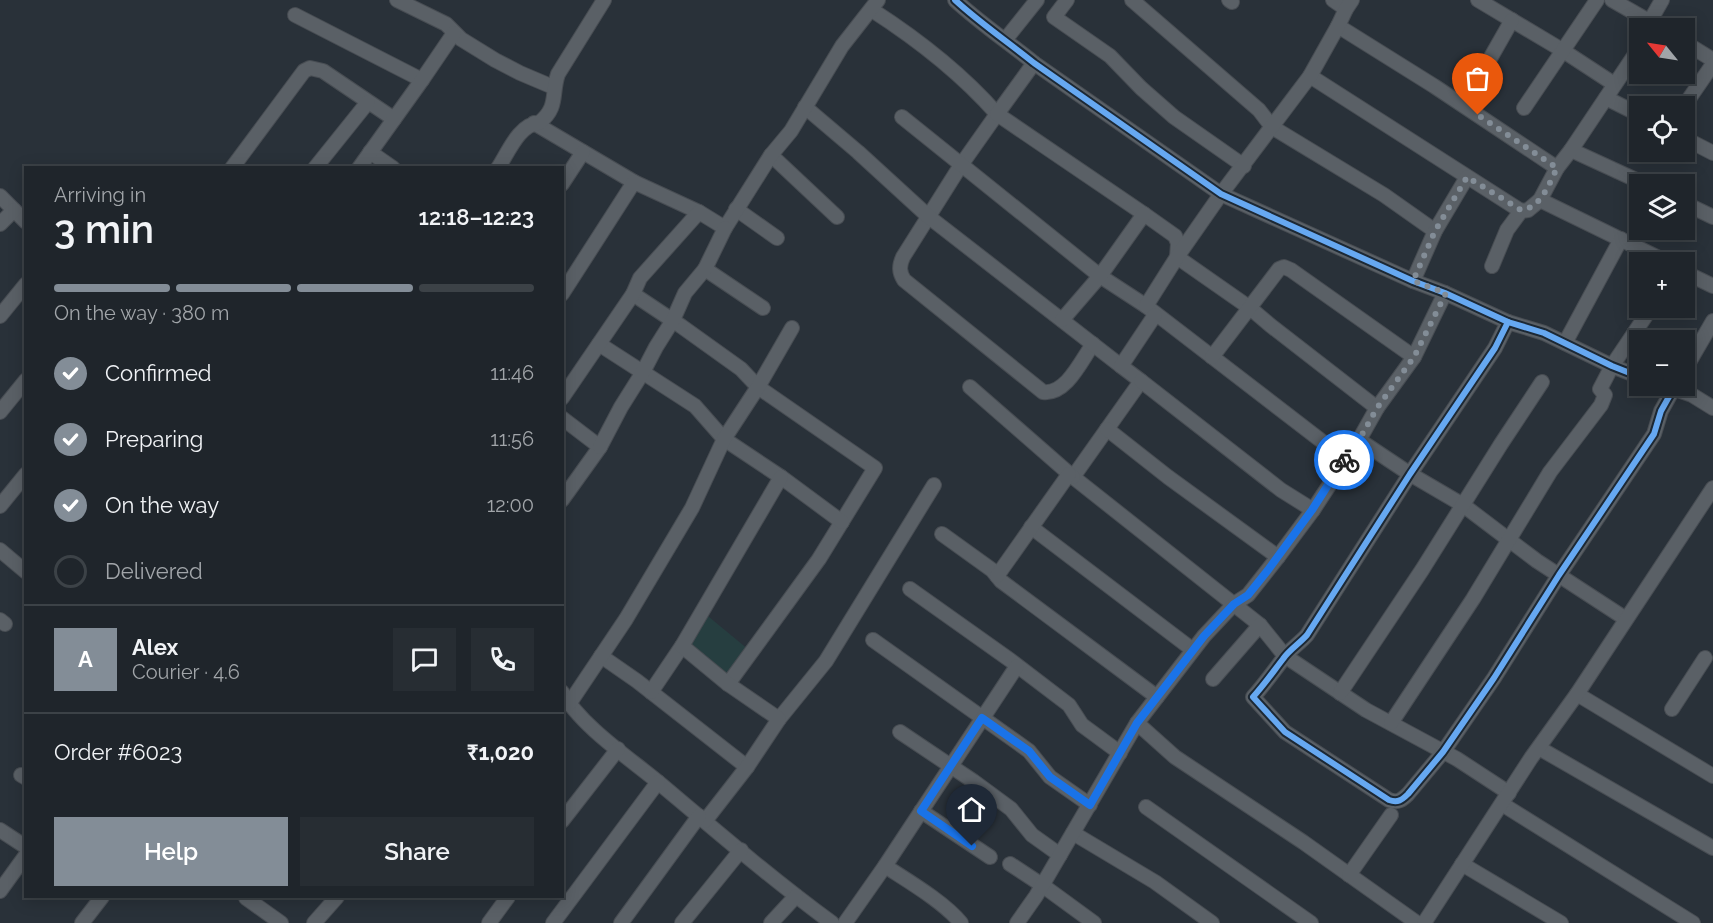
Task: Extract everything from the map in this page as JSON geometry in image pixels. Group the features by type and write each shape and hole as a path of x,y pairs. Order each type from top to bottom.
{"street":[{"path":"397,0 446,24 454,33 495,60 553,87"},
{"path":"499,166 524,129 543,120 552,106 555,100 553,87 563,64 604,0"},
{"path":"955,0 1034,63 1221,194 1413,281 1446,293 1508,322 1544,333 1629,373"},
{"path":"1005,40 1037,0"},
{"path":"1067,0 1054,17 1110,56 1174,117 1244,166"},
{"path":"1132,0 1259,110 1272,126 1384,195 1435,231"},
{"path":"1121,366 1178,257 1221,194 1310,76 1349,4 1333,0"},
{"path":"1478,0 1614,84"},
{"path":"1524,108 1597,0"},
{"path":"1612,0 1642,18"},
{"path":"1657,18 1662,0"},
{"path":"564,497 600,447 621,407 673,321 685,293 705,269 736,209 771,156 791,131 842,46 875,5 978,92 997,114 1175,236 1178,243 1178,257"},
{"path":"295,15 422,80"},
{"path":"1460,103 1487,64 1512,20"},
{"path":"1338,26 1557,168"},
{"path":"360,166 454,33"},
{"path":"1691,96 1713,62 1695,50"},
{"path":"1034,63 961,165 900,263 901,275 904,280 1042,392 1052,392 1062,387 1093,344"},
{"path":"1310,76 1467,177 1521,210 1528,210 1540,200 1557,168 1629,63"},
{"path":"233,166 306,69 313,68 322,71 394,119"},
{"path":"1606,98 1629,110"},
{"path":"317,166 368,102"},
{"path":"805,107 929,217 1281,490 1312,510"},
{"path":"902,117 1100,276 1212,357 1345,459"},
{"path":"534,123 634,182 699,212 725,228"},
{"path":"1695,144 1713,153"},
{"path":"1571,150 1629,177"},
{"path":"370,152 390,166"},
{"path":"564,181 583,152"},
{"path":"771,156 837,217"},
{"path":"1413,281 1435,231 1467,177"},
{"path":"564,291 634,182"},
{"path":"0,196 24,220"},
{"path":"1540,200 1647,252"},
{"path":"1695,208 1713,217"},
{"path":"736,209 777,238"},
{"path":"0,224 14,210"},
{"path":"1492,266 1507,230 1521,210"},
{"path":"564,395 633,294 640,279 699,212"},
{"path":"1062,320 1100,276 1144,214"},
{"path":"1564,343 1621,239"},
{"path":"1178,257 1250,308 1377,408"},
{"path":"1212,357 1279,269 1284,267 1414,357"},
{"path":"705,269 763,308"},
{"path":"1695,277 1713,286"},
{"path":"0,316 24,286"},
{"path":"1017,923 1090,805 1137,723 1193,650 1234,604 1248,595 1312,510 1359,440 1377,408 1414,357 1446,293"},
{"path":"633,294 741,369 758,387 875,468 819,559 728,684"},
{"path":"1391,723 1473,598 1550,472 1601,405 1605,395 1600,389 1612,366 1644,318"},
{"path":"1695,352 1713,321"},
{"path":"1508,322 1495,348 1306,635 1295,649 1285,656 1253,697 1285,732 1389,800 1402,799 1443,752 1654,434 1668,396"},
{"path":"792,328 758,387 724,439 692,508 626,619 601,656 566,698 600,734 796,896 832,923"},
{"path":"599,344 696,406 724,439 842,522"},
{"path":"997,576 1141,381"},
{"path":"0,412 24,382"},
{"path":"1340,693 1542,382"},
{"path":"970,387 1071,476 1260,625 1285,656 1366,710 1443,752 1505,799 1693,923"},
{"path":"1694,396 1713,408"},
{"path":"564,420 600,447"},
{"path":"1107,429 1168,477 1278,557"},
{"path":"1359,440 1410,474 1463,505 1537,561 1626,619"},
{"path":"0,506 24,476"},
{"path":"651,692 682,646 781,477"},
{"path":"621,923 702,819 747,767 779,719 826,661 934,485"},
{"path":"1424,923 1713,488"},
{"path":"1031,527 1193,650"},
{"path":"942,534 992,570 1001,581 1157,697"},
{"path":"0,550 24,570"},
{"path":"910,589 1069,705 1082,725 1120,753"},
{"path":"1213,679 1260,625"},
{"path":"873,640 1029,751 1050,777 1090,805"},
{"path":"1672,709 1709,660 1713,645"},
{"path":"682,646 728,684 779,719"},
{"path":"601,656 747,767"},
{"path":"845,923 1017,666"},
{"path":"1576,694 1713,776"},
{"path":"1137,723 1175,757 1303,842 1417,923"},
{"path":"900,732 1011,809 1032,835 1060,855"},
{"path":"1539,748 1713,848"},
{"path":"564,818 618,749"},
{"path":"553,923 658,782"},
{"path":"1146,807 1311,923"},
{"path":"921,811 990,857"},
{"path":"1349,875 1391,815"},
{"path":"0,830 24,846"},
{"path":"1073,833 1155,882 1212,923"},
{"path":"682,923 741,850"},
{"path":"0,891 24,858"},
{"path":"1010,864 1094,923"},
{"path":"1462,864 1561,923"},
{"path":"885,866 955,915 961,923"},
{"path":"771,923 796,896"},
{"path":"82,923 101,898"},
{"path":"246,898 281,923"},
{"path":"314,923 336,898"},
{"path":"489,923 507,898"}],"green space":[{"path":"703,612 749,650 727,674 685,648"}],"cycle path":[{"path":"955,0 1034,63 1221,194 1413,281 1508,322 1544,333 1629,373"},
{"path":"1508,322 1495,348 1410,474 1307,635 1285,656 1253,697 1285,732 1389,800 1397,801 1406,796 1443,752 1654,434 1661,411 1669,396"}],"way so far":[{"path":"1344,460 1359,440 1377,408 1414,357 1446,293 1413,281 1435,231 1467,177 1521,210 1528,210 1540,200 1557,168 1478,115"}],"route":[{"path":"972,846 921,811 982,718 1029,751 1050,777 1090,805 1137,723 1204,636 1234,604 1248,595 1268,570 1312,510 1344,460"}]}
